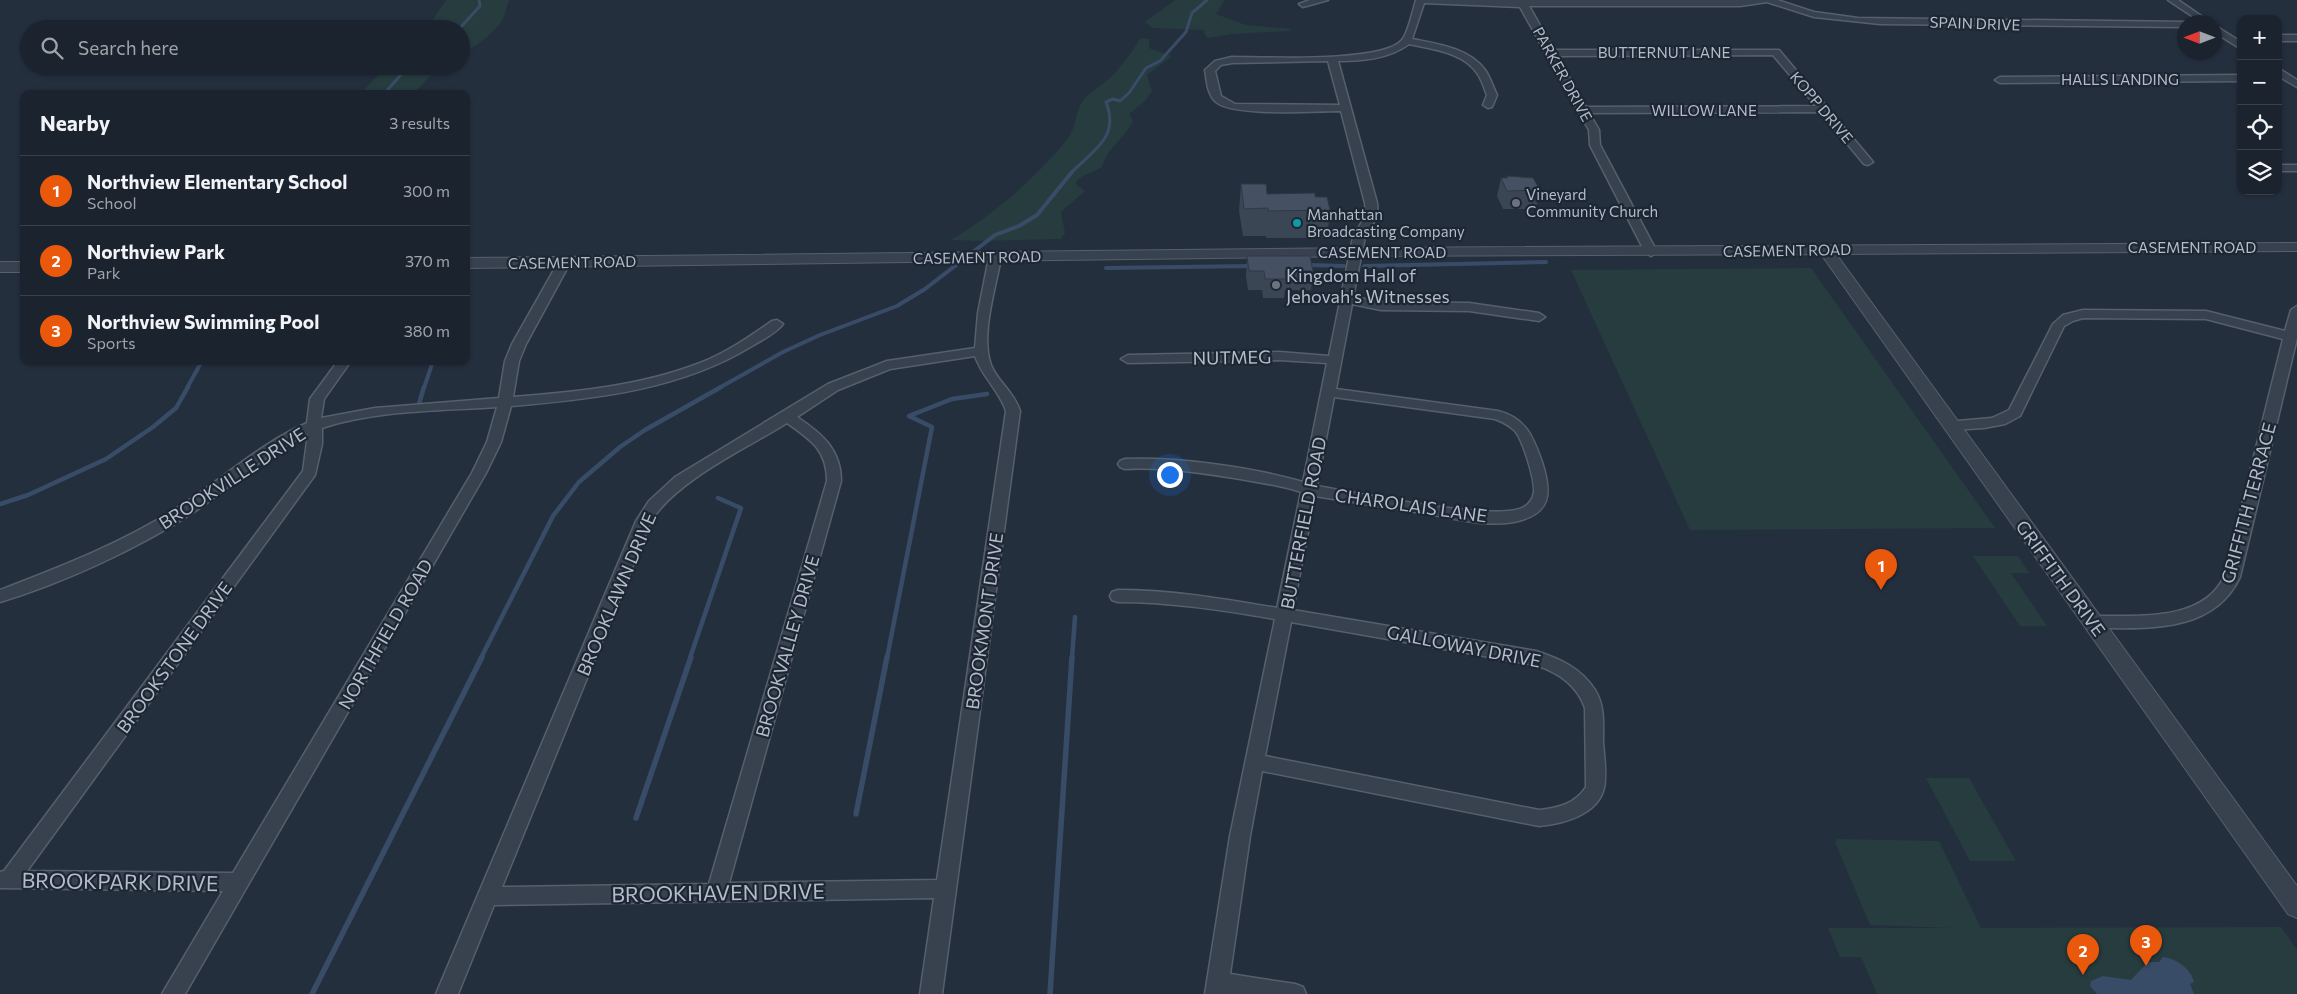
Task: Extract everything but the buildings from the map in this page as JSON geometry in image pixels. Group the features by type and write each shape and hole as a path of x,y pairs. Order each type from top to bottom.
{"street":[{"path":"1303,4 1324,0"},
{"path":"1344,108 1243,108 1228,106 1216,98 1213,93 1210,70 1224,61 1332,58 1384,54 1393,51 1407,41 1421,0 1466,4 1523,4 1740,3 1765,0"},
{"name":"SPAIN DRIVE","path":"1769,0 1805,14 1842,20 2032,24 2177,24"},
{"path":"2172,0 2195,15"},
{"name":"PARKER DRIVE","path":"1523,4 1584,110 1594,130 1596,145 1651,252"},
{"path":"2222,34 2237,44"},
{"path":"2228,38 2237,38"},
{"path":"2282,38 2296,39"},
{"path":"1407,41 1456,54 1474,64 1481,72 1492,95 1488,105"},
{"name":"BUTTERNUT LANE","path":"1551,53 1776,52"},
{"name":"KOPP DRIVE","path":"1776,52 1868,162"},
{"name":"BUTTERFIELD ROAD","path":"1216,988 1240,836 1359,237 1372,215 1332,58"},
{"name":"HALLS LANDING","path":"2000,80 2237,78"},
{"path":"2283,78 2297,84"},
{"name":"WILLOW LANE","path":"1584,110 1824,109"},
{"path":"2282,168 2297,168"},
{"name":"CASEMENT ROAD","path":"470,263 1357,252 1651,252 2297,247"},
{"name":"GRIFFITH DRIVE","path":"1826,250 2297,906"},
{"path":"980,351 987,257"},
{"name":"NORTHFIELD ROAD","path":"173,994 479,473 494,442 506,400 512,361 519,344 565,262"},
{"path":"0,267 20,267"},
{"path":"1347,299 1381,306 1469,308 1539,316"},
{"name":"GRIFFITH TERRACE","path":"2092,622 2142,621 2187,615 2210,605 2224,593 2232,577 2297,310"},
{"path":"1951,424 1985,424 2002,421 2015,414 2059,324 2068,318 2083,314 2206,314 2228,318 2291,337"},
{"name":"BROOKVILLE DRIVE","path":"0,596 82,565 155,527 196,502 274,447 313,426 334,419 373,412 599,392 665,378 724,357 777,324"},
{"name":"BROOKLAWN DRIVE","path":"447,994 642,526 654,505 680,481 833,387 887,365 980,351"},
{"name":"BROOKMONT DRIVE","path":"931,994 1013,411 1010,400 1004,390 985,367 980,351"},
{"name":"NUTMEG","path":"1128,359 1279,356 1335,360"},
{"name":"BROOKSTONE DRIVE","path":"5,880 310,472 315,444 313,426 317,399 342,365"},
{"name":"CHAROLAIS LANE","path":"1125,464 1151,462 1179,464 1287,482 1310,490 1498,518 1524,514 1539,502 1542,494 1540,483 1525,434 1510,419 1498,415 1329,392"},
{"name":"BROOKVALLEY DRIVE","path":"717,892 834,480 832,461 825,448 809,432 787,417"},
{"name":"GALLOWAY DRIVE","path":"1118,596 1156,596 1197,600 1514,653 1554,664 1579,682 1589,695 1594,708 1596,784 1591,797 1580,806 1553,817 1539,818 1255,762"},
{"name":"BROOKPARK DRIVE","path":"5,880 239,882"},
{"name":"BROOKHAVEN DRIVE","path":"489,896 947,889"},
{"path":"1216,988 1252,986 1295,994"}],"green space":[{"path":"446,0 510,0 504,16 495,29 470,49 470,20 433,20"},
{"path":"1175,0 1225,0 1216,14 1246,25 1291,29 1288,31 1231,34 1208,38 1204,30 1153,28 1145,22"},
{"path":"1140,38 1150,39 1149,48 1172,56 1147,75 1152,91 1145,101 1129,114 1133,121 1130,127 1108,154 1102,167 1081,177 1075,183 1085,191 1061,212 1065,233 1061,239 951,240 983,219 1014,194 1056,153 1071,133 1081,103 1090,93 1115,73"},
{"path":"378,75 431,75 417,90 364,90"},
{"path":"1811,268 1995,528 1690,530 1571,270"},
{"path":"1973,556 2018,556 2029,573 2011,573 2047,626 2020,626"},
{"path":"1926,778 1969,778 2016,861 1970,861"},
{"path":"1838,839 1939,841 1981,928 2281,927 2297,950 2297,994 1877,994 1861,957 1840,957 1828,928 1952,928 1870,925 1835,842"}],"water":[{"path":"2163,957 2178,962 2190,972 2194,982 2190,984 2194,994 2097,994 2090,986 2091,981 2103,976 2131,980 2148,962 2159,962"}],"waterway":[{"path":"467,20 480,6 479,0"},
{"path":"1072,172 1095,150 1107,134 1110,125 1106,102 1113,99 1120,101 1129,93 1146,68 1160,61 1186,32 1192,13 1207,0"},
{"path":"388,90 401,75"},
{"path":"719,388 783,352 820,335 897,306 925,289 995,235 1019,226 1037,215 1072,172"},
{"path":"1364,266 1546,262"},
{"path":"1308,265 1344,266"},
{"path":"1106,268 1253,266"},
{"path":"187,388 200,365"},
{"path":"424,388 432,365"},
{"path":"0,504 28,495 106,459 153,427 176,408 188,387"},
{"path":"419,404 424,387"},
{"path":"481,658 553,516 579,482 620,447 645,430 721,387"},
{"path":"887,658 932,427 909,416 952,399 987,394"},
{"path":"690,658 741,508 718,498"},
{"path":"1072,658 1075,617"},
{"path":"312,994 482,657"},
{"path":"636,818 691,657"},
{"path":"856,814 887,657"},
{"path":"1050,994 1072,657"}],"place":[{"name":"Vineyard Community Church","path":"1516,203"},
{"name":"Manhattan Broadcasting Company","path":"1297,223"},
{"name":"Kingdom Hall of Jehovah's Witnesses","path":"1276,285"},
{"name":"Northview Elementary School","path":"1881,590"},
{"name":"Northview Swimming Pool","path":"2146,966"},
{"name":"Northview Park","path":"2083,975"}]}
